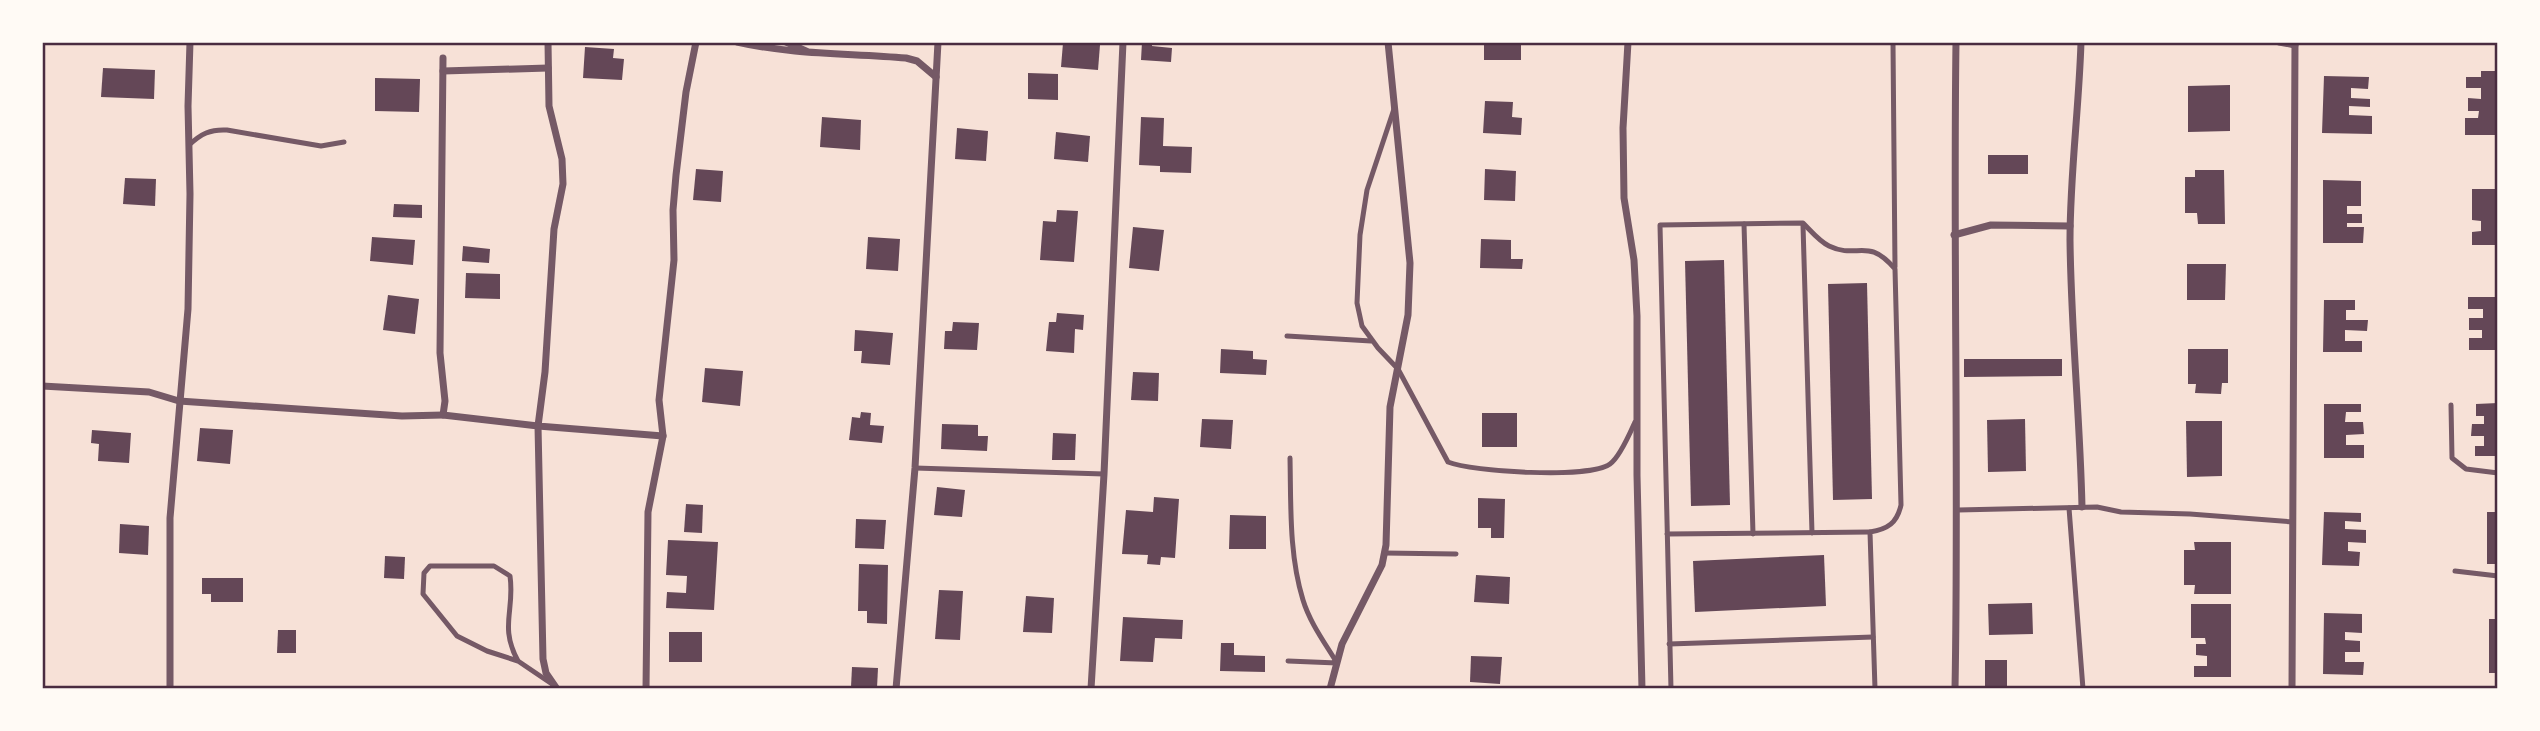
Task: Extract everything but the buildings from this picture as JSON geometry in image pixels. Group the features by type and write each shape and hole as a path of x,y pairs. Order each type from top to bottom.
{"street":[{"path":"170,689 170,518 188,309 190,42"},
{"path":"548,42 549,106 562,159 563,184 554,229 545,372 538,426 542,645 546,673 554,686"},
{"path":"646,689 648,512 663,436 659,400 674,260 675,187 686,92 696,42"},
{"path":"737,42 774,50 813,54 906,58 917,61 936,77"},
{"path":"786,42 813,54"},
{"path":"896,689 915,468 938,42"},
{"path":"1091,689 1104,474 1123,42"},
{"path":"1330,689 1342,644 1382,565 1390,407 1408,315 1410,263 1388,42"},
{"path":"1629,42 1623,128 1624,198 1634,260 1637,316 1642,689"},
{"path":"1955,689 1958,510 1954,235 1956,42"},
{"path":"2082,507 2070,226 2081,43 2090,42"},
{"path":"2279,42 2295,43 2292,689"},
{"path":"443,58 440,318 440,353 445,401 443,415"},
{"path":"443,71 548,68"},
{"path":"1954,235 1990,225 2070,226"},
{"path":"42,386 149,392 179,401 402,416 443,415 663,436"}],"lane":[{"path":"1667,534 1870,533 1882,530 1898,517 1901,505 1893,43"},
{"path":"1395,107 1367,190 1360,235 1357,303 1362,326 1398,369 1448,462 1461,468 1514,472 1589,471 1610,464 1625,445 1637,419"},
{"path":"189,145 212,129 321,146 344,142"},
{"path":"1671,689 1660,225 1803,223 1829,246 1845,250 1874,250 1884,256 1895,269"},
{"path":"1803,223 1812,533"},
{"path":"1744,224 1753,534"},
{"path":"1287,336 1372,341"},
{"path":"2451,405 2452,458 2466,469 2498,473"},
{"path":"1290,458 1292,530 1303,600 1312,622 1337,663"},
{"path":"915,468 1104,474"},
{"path":"1958,510 2096,507 2121,512 2293,522"},
{"path":"2069,508 2083,689"},
{"path":"1870,533 1875,689"},
{"path":"1384,553 1456,554"},
{"path":"518,661 508,636 512,589 510,576 494,566 430,566 424,573 424,594 457,636 487,651 518,661 554,686"},
{"path":"2455,571 2498,576"},
{"path":"1669,644 1873,637"},
{"path":"1288,661 1337,663"}]}
